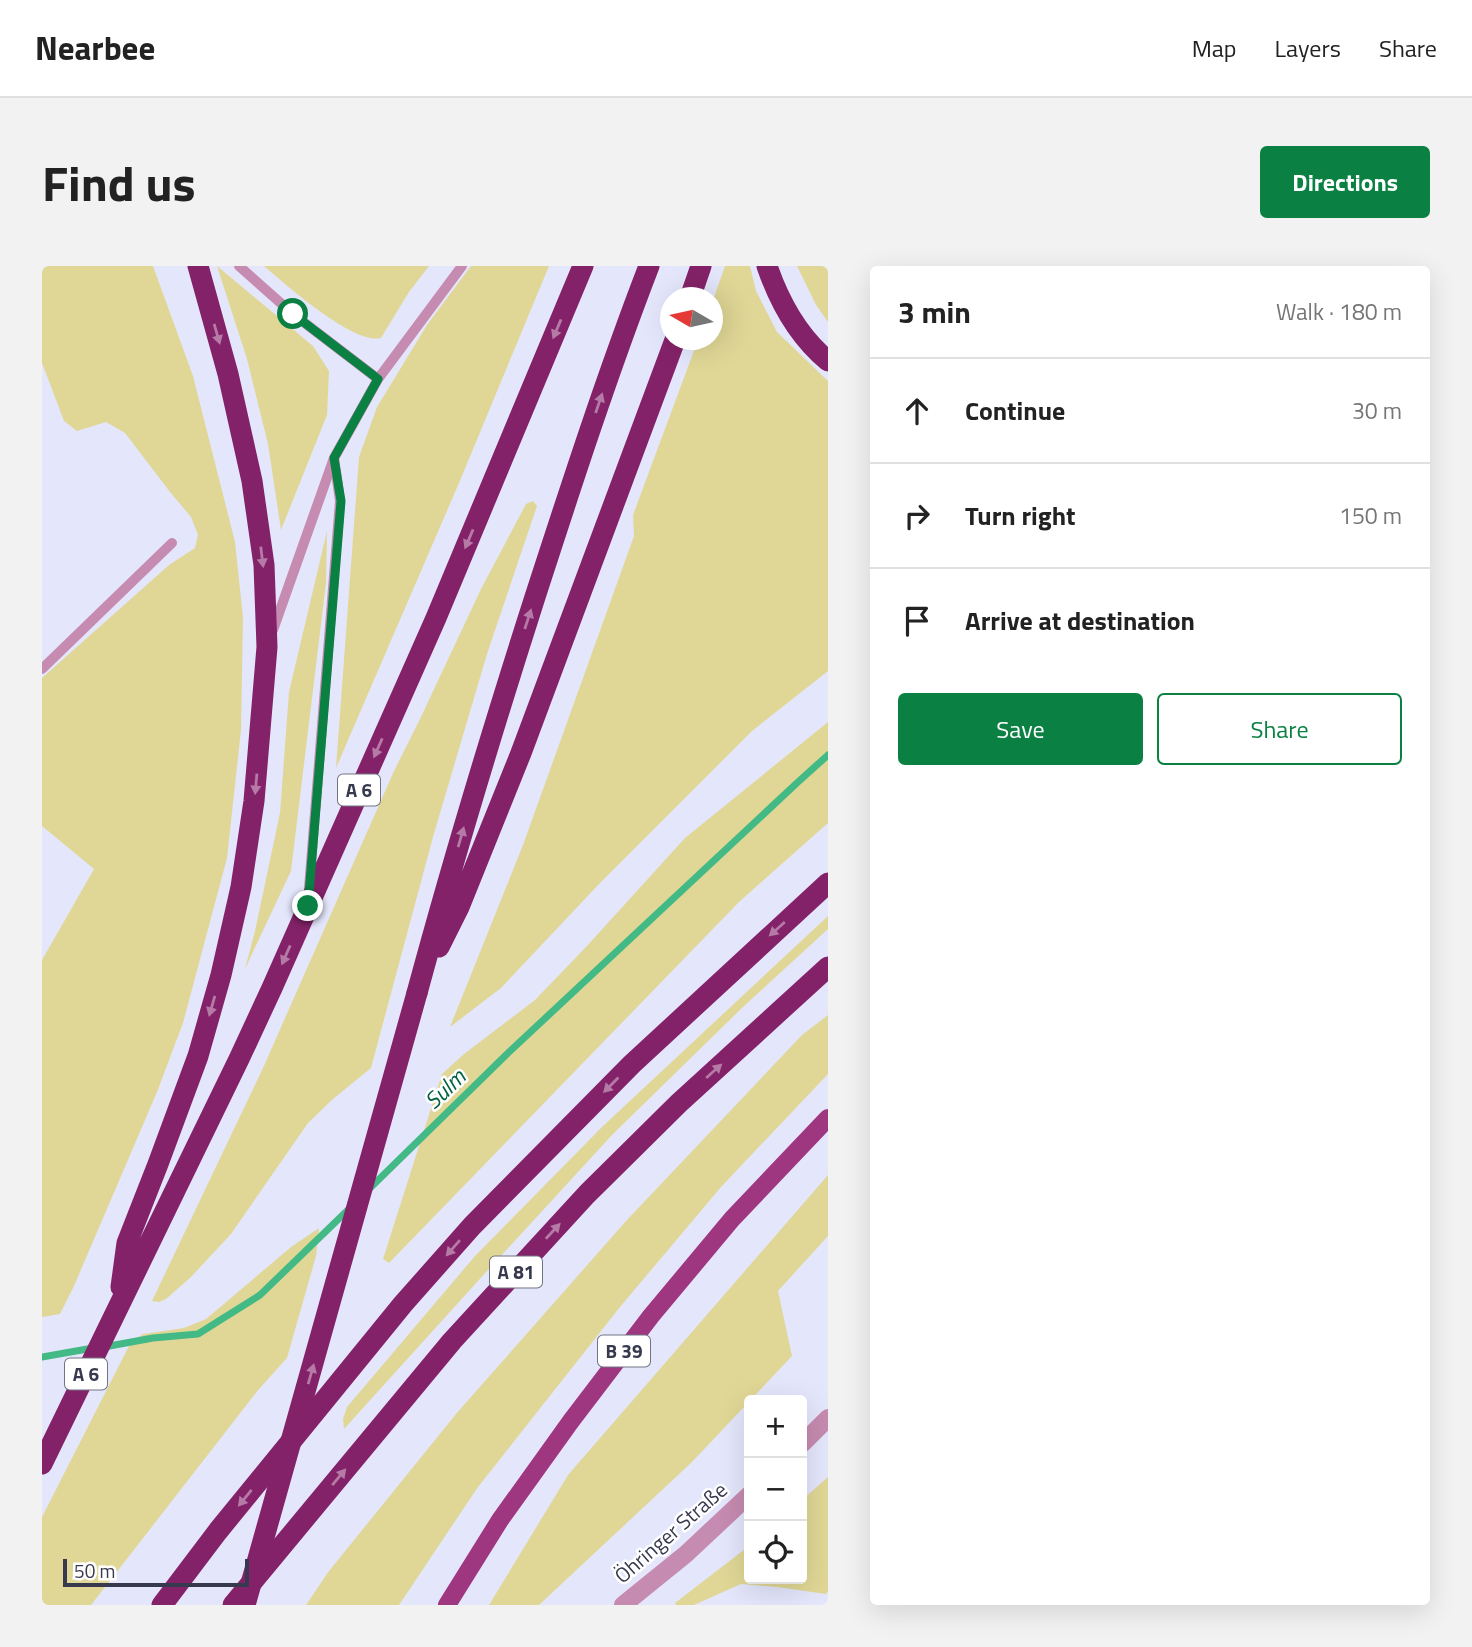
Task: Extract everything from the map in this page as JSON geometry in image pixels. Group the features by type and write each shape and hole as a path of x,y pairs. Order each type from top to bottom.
{"highway":[{"path":"118,1307 127,1243 198,1056 224,963 241,887 254,801 267,647 264,565 252,481 228,374 198,266"},
{"name":"A 6","path":"42,1464 239,1059 436,618 583,266"},
{"path":"450,905 496,719 615,356 649,266"},
{"path":"694,287 701,266"},
{"path":"768,266 774,286 796,326 828,361"},
{"path":"246,1605 417,993 450,905 521,753 671,350"},
{"path":"162,1605 218,1531 403,1304 472,1226 632,1064 828,883"},
{"name":"A 81","path":"233,1605 452,1341 579,1203 679,1103 828,967"}],"main road":[{"name":"B 39","path":"447,1605 500,1520 650,1316 732,1219 828,1118"}],"street":[{"path":"807,1439 828,1418"},
{"name":"Öhringer Straße","path":"623,1605 686,1554 744,1500"}],"lane":[{"path":"239,266 293,314 378,379"},
{"path":"267,647 334,458 378,379 462,266"},
{"path":"308,906 341,501 334,458"},
{"path":"42,668 172,543"}],"shaded area":[{"path":"42,266 153,266 193,376 235,542 243,617 241,730 227,858 183,1023 157,1092 74,1286 60,1314 42,1317 42,960 94,869 42,826 42,678 169,565 195,548 198,535 191,517 125,433 106,422 77,431 64,421 42,363"},
{"path":"217,266 313,346 329,371 327,415 281,530 268,444 247,359"},
{"path":"264,266 429,266 409,292 381,338 369,338 321,312"},
{"path":"471,266 549,266 336,768 359,457 377,407 427,325"},
{"path":"725,266 750,266 756,291 777,332 828,381 828,671 752,731 600,883 501,988 450,1027 523,845 634,536 633,515 694,350 723,350 723,287 718,287"},
{"path":"797,266 828,266 828,322 816,305"},
{"path":"533,501 537,506 487,654 433,837 371,1068 308,1123 231,1234 191,1277 166,1299 152,1301 263,1068 394,771 481,589 526,504"},
{"path":"327,531 326,583 291,871 245,969 280,813 289,692"},
{"path":"828,722 828,823 739,902 389,1263 383,1259 442,1074 535,1000 685,838"},
{"path":"828,916 828,929 744,1006 612,1135 344,1429 343,1419 347,1407 475,1256 602,1127"},
{"path":"828,1015 828,1074 721,1187 620,1307 478,1487 399,1605 306,1605 329,1571 456,1414 626,1221 802,1035"},
{"path":"828,1175 828,1236 778,1291 792,1356 755,1395 744,1395 744,1407 692,1462 539,1605 489,1605 568,1475"},
{"path":"319,1228 316,1256 287,1358 259,1389 91,1605 42,1605 42,1517 131,1342 143,1334 184,1328 206,1319 291,1247"},
{"path":"828,1477 826,1594 741,1584 694,1605 676,1605 675,1603 744,1550 744,1584 807,1584 807,1496"}],"waterway":[{"name":"Sulm","path":"368,1190 508,1053 828,755"},
{"name":"Sulm","path":"104,1347 153,1338 198,1334 260,1295 350,1208"},
{"name":"Sulm","path":"42,1357 93,1348"}],"route":[{"path":"293,314 378,379 334,458 341,501 308,906"}]}
